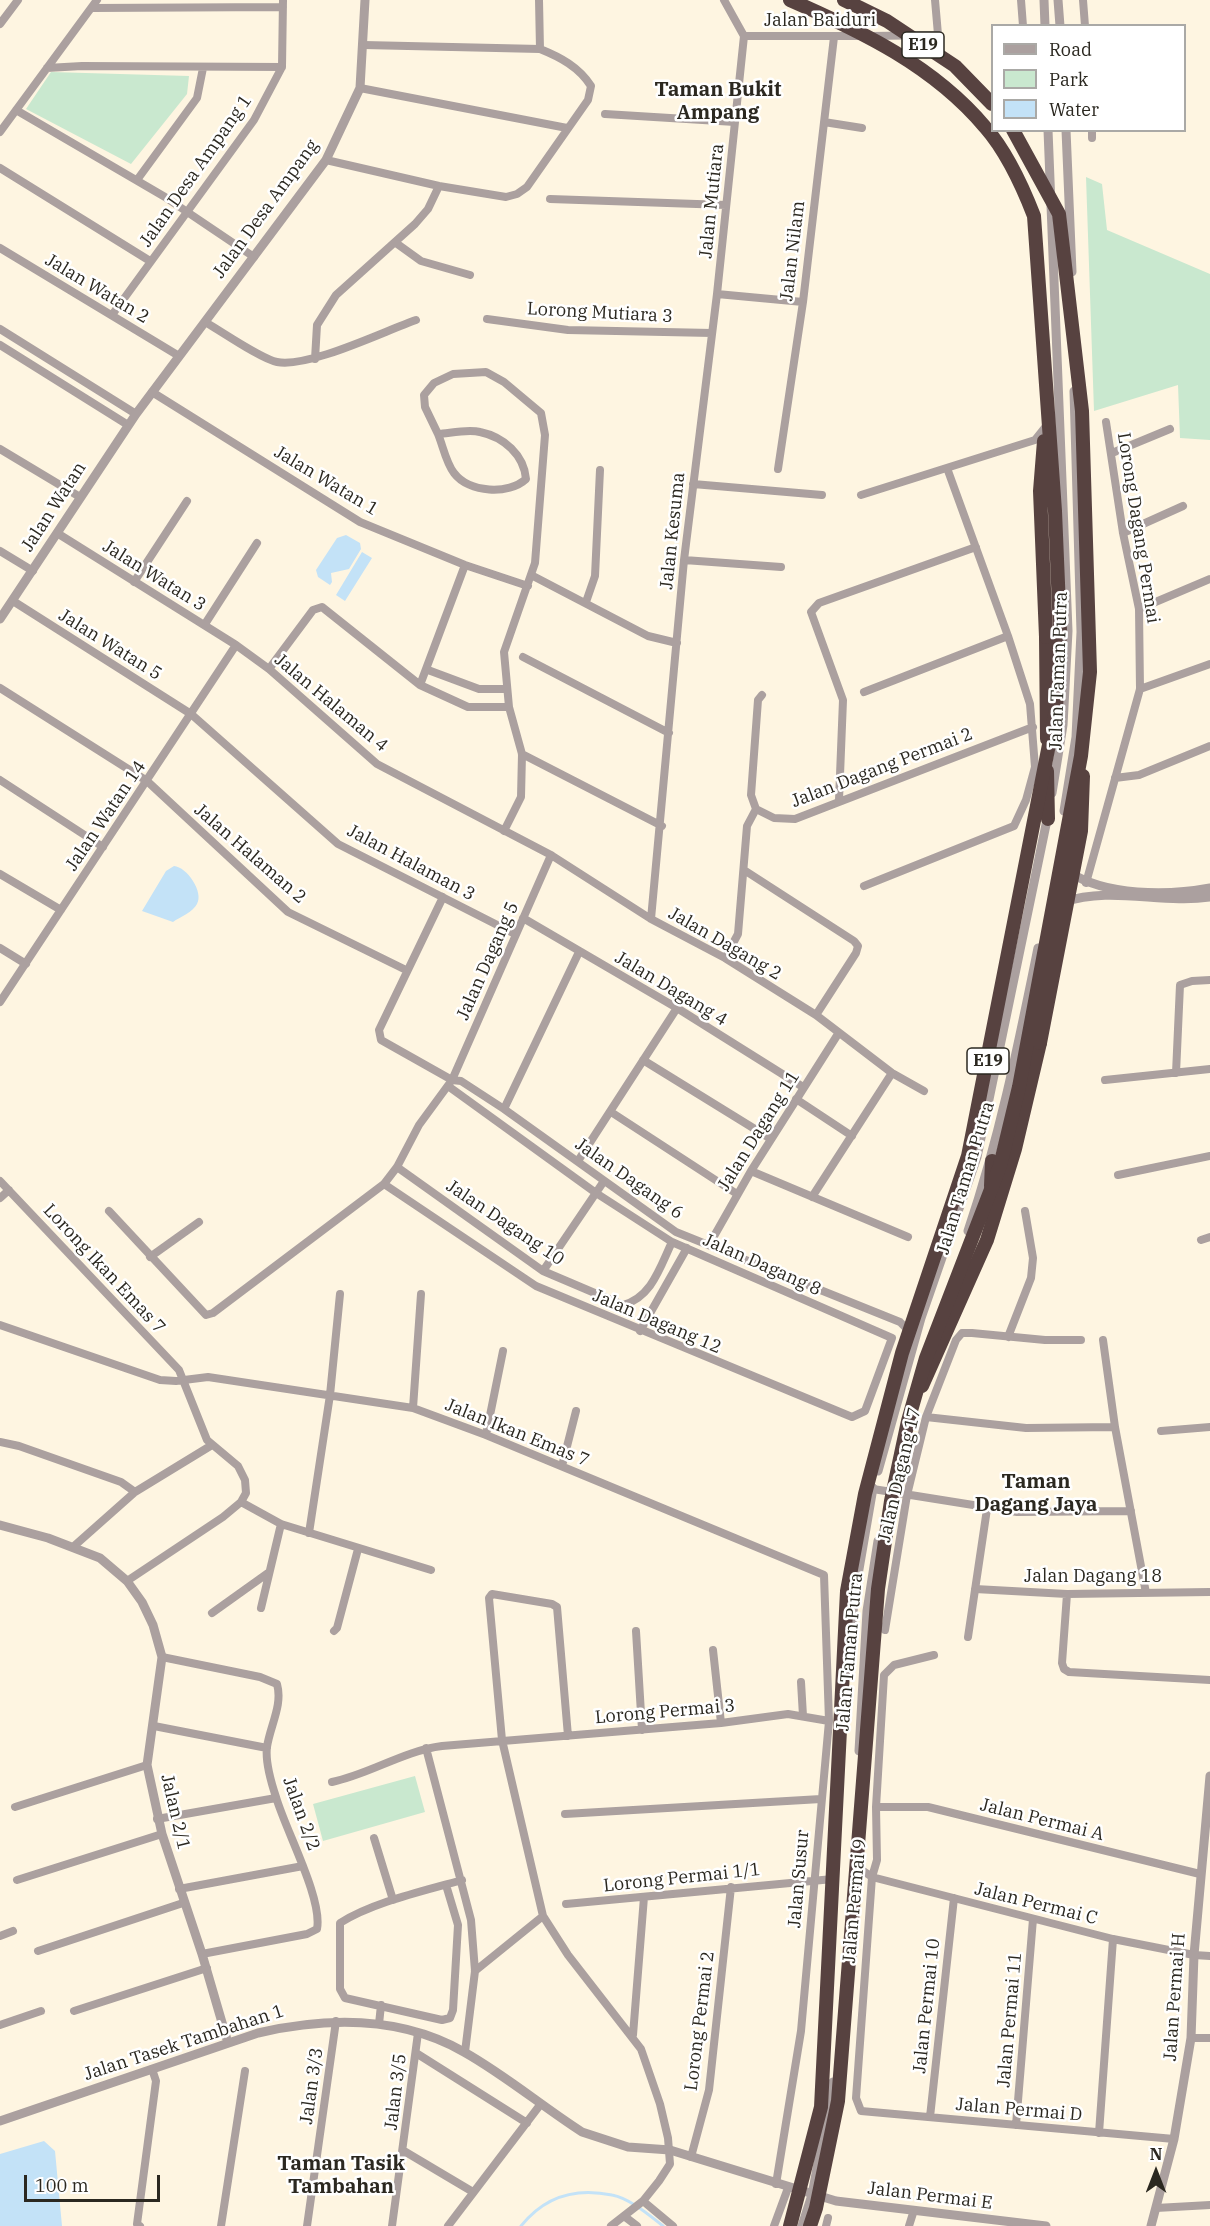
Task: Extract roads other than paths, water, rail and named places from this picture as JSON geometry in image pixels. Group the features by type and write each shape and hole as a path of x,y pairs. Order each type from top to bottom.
{"highway":[{"name":"E19","path":"789,0 884,45 943,86 986,128 1020,182 1034,216 1053,397 1060,630 1056,709 968,1156 902,1353 865,1494 847,1591 821,2107 790,2226"},
{"name":"E19","path":"844,0 886,21 955,66 991,102"},
{"name":"E19","path":"810,2226 816,2208 838,2101 877,1601 891,1501 908,1421 926,1358 1000,1166 1019,1087 1080,756 1090,672 1082,411 1059,214 1014,132"},
{"path":"1048,819 1046,637 1040,491 1053,397"},
{"path":"907,1421 991,1229 1020,1128 1040,1043 1081,831 1084,787 1080,756"},
{"path":"969,1281 987,1217 992,1161"}],"street":[{"path":"0,24 18,0"},
{"name":"Jalan Desa Ampang","path":"136,414 326,160 360,88 365,0"},
{"path":"539,0 540,49"},
{"name":"Jalan Baiduri","path":"724,0 744,36 938,35"},
{"path":"935,0 939,46"},
{"path":"1021,0 1023,24"},
{"path":"1044,0 1045,24"},
{"path":"1058,0 1060,24"},
{"path":"1083,0 1085,24"},
{"path":"0,132 94,4 283,3"},
{"name":"Jalan Desa Ampang 1","path":"112,315 186,210 254,120 282,67 283,3"},
{"name":"Jalan Mutiara","path":"712,333 744,36"},
{"name":"Jalan Nilam","path":"778,469 803,302 834,37"},
{"path":"326,160 439,186 506,197 517,194 527,187 588,100 591,86 573,66 540,49 364,45"},
{"path":"47,69 82,66 282,67"},
{"path":"136,180 197,98 203,68"},
{"path":"360,88 567,128"},
{"path":"16,110 186,210 254,257"},
{"path":"605,114 735,122"},
{"path":"824,122 862,128"},
{"name":"Jalan Taman Putra","path":"790,2226 800,2192 819,2079 837,1878 854,1598 873,1489 921,1318 977,1157 1048,819 1063,725 1068,631 1061,471 1053,397 1048,132"},
{"name":"Jalan Taman Putra","path":"802,2226 812,2195 832,2094 853,1861 867,1611 887,1491 925,1358 992,1161 1056,860 1076,737 1081,632 1066,132"},
{"path":"0,168 150,261"},
{"path":"315,359 317,325 336,295 396,243 428,209 439,186"},
{"path":"549,199 726,205"},
{"path":"396,243 421,261 470,275"},
{"name":"Jalan Watan 2","path":"0,248 179,356"},
{"path":"717,294 803,302"},
{"name":"Lorong Mutiara 3","path":"487,319 568,330 712,333"},
{"path":"205,322 274,362 295,363 315,359 416,320"},
{"path":"0,328 136,414"},
{"path":"8,333 0,345 128,425"},
{"name":"Jalan Kesuma","path":"651,919 662,826 684,560 712,333"},
{"path":"438,434 479,431 499,439 517,454 525,465 526,478 519,485 490,490 467,483 454,473 425,407 424,395 434,383 453,374 486,372 504,382 541,413 545,435 532,576 504,652 509,707 522,754 520,797 504,831"},
{"name":"Jalan Watan 1","path":"152,392 360,522 465,565 528,586"},
{"path":"861,495 1035,440 1049,423 1053,397"},
{"name":"Jalan Watan","path":"0,619 136,414"},
{"name":"Lorong Dagang Permai","path":"1086,883 1140,689 1139,609 1123,533 1106,422"},
{"path":"1112,453 1170,429"},
{"path":"1035,440 1054,452 1061,471"},
{"path":"0,449 80,497"},
{"path":"864,886 1014,826 1026,800 1035,767 1030,704 1008,636 947,468"},
{"path":"586,602 594,576 600,470"},
{"path":"693,484 822,495"},
{"path":"134,582 188,501"},
{"path":"1123,533 1183,506"},
{"name":"Jalan Watan 3","path":"57,532 236,645"},
{"path":"205,624 257,543"},
{"path":"839,800 843,700 811,612 819,603 976,547"},
{"path":"0,550 33,571"},
{"path":"684,560 781,567"},
{"path":"420,685 428,670 465,565"},
{"path":"532,576 648,636 677,643"},
{"path":"1139,609 1210,579"},
{"name":"Jalan Watan 5","path":"13,601 191,714"},
{"path":"269,669 316,608 326,609 420,685 468,707 509,707"},
{"path":"864,693 1008,636"},
{"name":"Jalan Watan 14","path":"0,1002 236,645"},
{"name":"Jalan Halaman 4","path":"236,645 269,669 377,764 504,831"},
{"path":"523,657 669,733"},
{"path":"1140,689 1210,664"},
{"path":"428,670 479,689 507,689"},
{"name":"Jalan Halaman 2","path":"0,688 147,781 288,912 406,970"},
{"path":"725,958 738,934 747,826 756,809 751,795 758,700 762,695"},
{"name":"Jalan Halaman 3","path":"191,714 338,844 515,934"},
{"name":"Jalan Dagang Permai 2","path":"756,809 774,818 795,819 839,800 1033,727"},
{"path":"1115,778 1139,775 1210,746"},
{"path":"522,754 662,826"},
{"path":"0,780 103,847"},
{"name":"Jalan Dagang 2","path":"504,831 551,855 651,919 725,958 816,1015 838,1034 892,1072 924,1091"},
{"name":"Jalan Dagang 5","path":"450,1083 551,855"},
{"path":"1056,860 1066,870 1086,883 1098,887 1173,893 1210,888"},
{"path":"744,870 854,941 858,946 856,953 816,1015"},
{"path":"0,874 61,910"},
{"path":"1046,909 1088,896 1174,900 1210,897"},
{"path":"109,1211 206,1315 213,1313 384,1184 397,1167 419,1125 450,1083 388,1045 378,1035 406,970 442,897"},
{"name":"Jalan Dagang 4","path":"523,918 677,1008 804,1087"},
{"path":"0,948 26,964"},
{"path":"504,1108 579,952"},
{"path":"1176,1073 1180,985 1192,981 1210,980"},
{"path":"578,1161 677,1008"},
{"name":"Jalan Dagang 11","path":"709,1245 737,1194 838,1034"},
{"path":"644,1060 771,1139"},
{"path":"1105,1080 1210,1069"},
{"path":"812,1197 892,1072"},
{"name":"Jalan Dagang 6","path":"450,1083 461,1081 504,1108 676,1232 900,1322"},
{"name":"Jalan Dagang 8","path":"450,1083 596,1193 672,1242 892,1338"},
{"path":"796,1099 852,1136"},
{"path":"611,1112 737,1194"},
{"path":"1118,1175 1210,1156"},
{"name":"Jalan Dagang 10","path":"397,1167 543,1271 623,1305 635,1302 645,1295 672,1242"},
{"path":"751,1172 908,1237"},
{"name":"Lorong Ikan Emas 7","path":"0,1181 173,1363 184,1380"},
{"path":"543,1271 604,1181"},
{"name":"Jalan Dagang 12","path":"384,1184 536,1286 852,1418 865,1411 892,1338"},
{"path":"0,1198 9,1190"},
{"path":"1025,1211 1033,1258 1031,1278 1008,1337 1081,1340"},
{"path":"150,1257 199,1222"},
{"path":"1201,1240 1210,1237"},
{"path":"640,1331 687,1248"},
{"path":"309,1533 330,1395 340,1294"},
{"path":"412,1408 421,1294"},
{"path":"900,1322 921,1318"},
{"path":"900,1322 910,1332 914,1343"},
{"name":"Jalan Ikan Emas 7","path":"0,1325 160,1380 208,1377 412,1408 486,1435 824,1575"},
{"name":"Jalan Dagang 17","path":"885,1630 908,1495 926,1418 956,1340 962,1333 1008,1337"},
{"path":"1103,1340 1115,1427 1146,1593"},
{"path":"486,1435 502,1351"},
{"path":"127,1581 241,1503 246,1486 242,1473 226,1455 212,1445 202,1430 184,1380"},
{"path":"562,1466 576,1411"},
{"path":"926,1418 1026,1428 1115,1427"},
{"path":"1161,1431 1210,1427"},
{"path":"0,1442 19,1446 121,1482 135,1492"},
{"path":"73,1547 135,1492 212,1445"},
{"path":"873,1489 987,1509 1042,1514 1131,1511"},
{"path":"241,1503 281,1524 431,1570"},
{"path":"968,1637 987,1509"},
{"path":"261,1608 281,1524"},
{"name":"Jalan 2/1","path":"0,1525 73,1547 100,1558 127,1581 142,1602 153,1625 162,1657 147,1765 158,1819 178,1889 207,1968 228,2043"},
{"path":"334,1631 337,1628 358,1549"},
{"path":"212,1613 268,1573"},
{"name":"Jalan Susur","path":"776,2184 800,2043 829,1721 824,1575"},
{"name":"Jalan Dagang 18","path":"975,1589 1067,1594 1210,1592"},
{"path":"568,1736 559,1614 552,1604 492,1594 489,1598 502,1740 543,1916 568,1955 633,2035 641,2049 660,2104 670,2150 669,2164 641,2202 611,2226"},
{"path":"1067,1594 1062,1663 1064,1669 1070,1672 1210,1680"},
{"path":"636,1631 642,1730"},
{"path":"713,1650 721,1723"},
{"name":"Jalan Permai 9","path":"861,2111 856,2098 872,1877 877,1860 876,1807 884,1675 894,1665 934,1655"},
{"name":"Jalan 2/2","path":"162,1657 260,1677 277,1684 279,1696 267,1748 276,1798 303,1866 318,1919 317,1929 308,1934 202,1954"},
{"path":"801,1683 803,1716"},
{"name":"Lorong Permai 3","path":"332,1782 347,1779 426,1748 721,1723 788,1714 829,1721"},
{"path":"154,1726 267,1748"},
{"path":"426,1748 471,1920 475,1971 465,2052"},
{"path":"15,1807 147,1765"},
{"name":"Jalan Permai H","path":"1151,2226 1174,2139 1191,2038 1194,1955 1210,1776"},
{"path":"158,1819 276,1798"},
{"path":"564,1814 821,1799"},
{"name":"Jalan Permai A","path":"876,1807 928,1808 1200,1874"},
{"path":"17,1880 162,1834"},
{"path":"374,1838 393,1900"},
{"name":"Jalan Permai C","path":"853,1861 858,1869 872,1877 1113,1939 1210,1956"},
{"path":"178,1889 303,1866"},
{"path":"851,1884 857,1879 872,1877"},
{"name":"Lorong Permai 1/1","path":"566,1904 837,1878"},
{"path":"446,1884 458,1925 453,2010 450,2018 442,2020 345,1998 341,1994 340,1923 393,1900 446,1884 462,1880"},
{"name":"Lorong Permai 2","path":"691,2157 709,2090 731,1887"},
{"path":"633,2035 644,1898"},
{"name":"Jalan Permai 10","path":"930,2117 954,1898"},
{"path":"38,1951 183,1903"},
{"path":"475,1971 543,1916"},
{"name":"Jalan Permai 11","path":"1016,2125 1033,1919"},
{"path":"0,1936 14,1931"},
{"path":"1099,2133 1113,1939"},
{"path":"74,2011 207,1968"},
{"path":"379,2024 381,2005"},
{"path":"0,2025 41,2011"},
{"name":"Jalan Tasek Tambahan 1","path":"0,2121 228,2043 297,2024 336,2021 379,2024 418,2033 465,2052 540,2105 582,2132 601,2140 628,2147 670,2150 812,2195"},
{"name":"Jalan 3/3","path":"307,2226 336,2021"},
{"name":"Jalan 3/5","path":"392,2226 404,2151 418,2033"},
{"path":"1191,2038 1210,2038"},
{"path":"416,2053 527,2122"},
{"path":"140,2226 137,2224 156,2081 152,2070"},
{"path":"221,2226 245,2071"},
{"path":"448,2226 540,2105"},
{"name":"Jalan Permai D","path":"861,2111 1174,2139"},
{"path":"404,2151 473,2192"},
{"path":"774,2226 788,2188"},
{"name":"Jalan Permai E","path":"812,2195 861,2205 1046,2226"},
{"path":"641,2202 674,2226"},
{"path":"1156,2208 1210,2205"},
{"path":"909,2226 914,2210"},
{"path":"626,2214 637,2226"}],"water":[{"path":"346,535 360,543 361,549 349,569 331,573 330,585 318,577 316,570 337,538"},
{"path":"362,552 372,558 345,601 336,595"},
{"path":"174,866 189,875 196,887 199,899 193,909 173,922 142,911 166,871"},
{"path":"44,2141 55,2151 62,2226 0,2226 0,2154"}],"waterway":[{"path":"521,2226 550,2201 585,2192 612,2195 625,2200 663,2226"}],"district":[{"name":"Taman Bukit Ampang","path":"718,102"},
{"name":"Taman Dagang Jaya","path":"1036,1494"},
{"name":"Taman Tasik Tambahan","path":"341,2176"}]}
